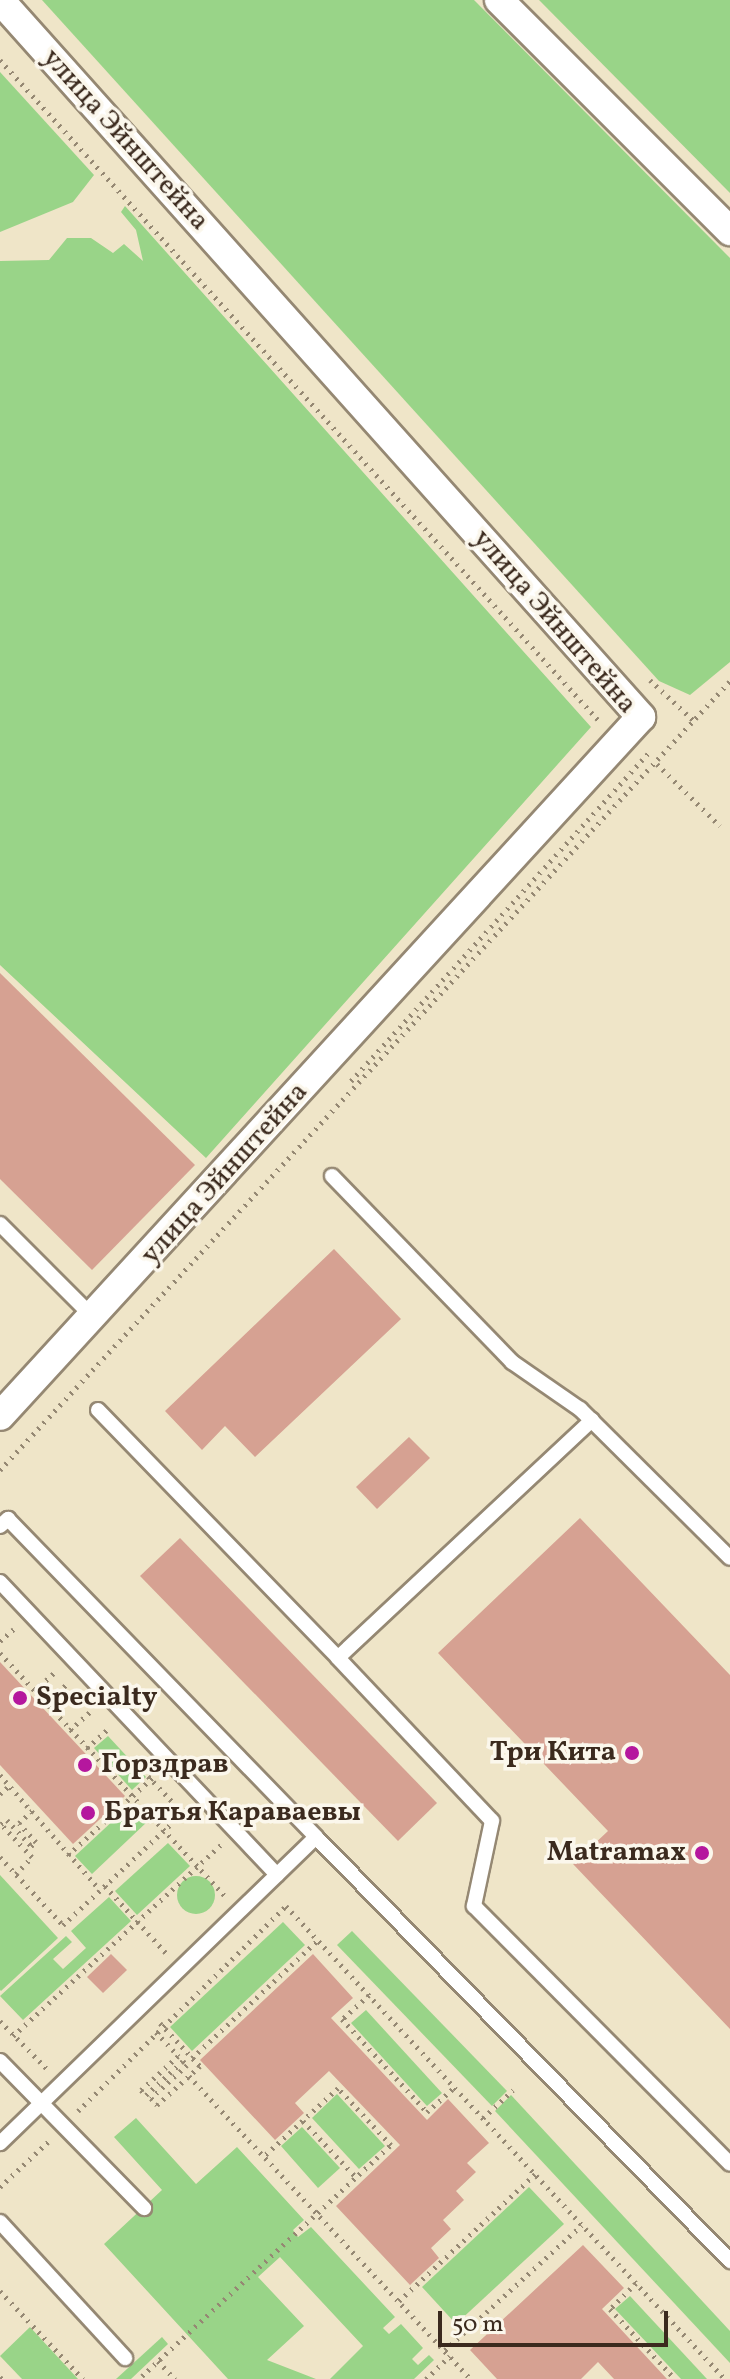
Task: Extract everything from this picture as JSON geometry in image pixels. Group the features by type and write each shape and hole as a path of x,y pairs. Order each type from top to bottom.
{"street":[{"name":"улица Эйнштейна","path":"0,0 641,717 94,1318 0,1416"},
{"path":"499,0 730,231"}],"lane":[{"path":"332,1176 512,1362 592,1420 730,1558"},
{"path":"0,1224 94,1318"},
{"path":"98,1410 492,1821 474,1906 730,2164"},
{"path":"338,1658 592,1420"},
{"path":"0,1526 8,1519 730,2261"},
{"path":"0,1582 277,1875"},
{"path":"0,2143 316,1837"},
{"path":"0,2061 144,2208"},
{"path":"0,2222 125,2358"}],"path":[{"path":"0,60 592,714"},
{"path":"640,670 693,720"},
{"path":"0,1470 651,771 730,681"},
{"path":"636,758 651,771"},
{"path":"657,764 720,826"},
{"path":"0,1641 14,1629"},
{"path":"0,1653 225,1896"},
{"path":"34,1691 54,1673"},
{"path":"46,1703 66,1685"},
{"path":"70,1730 90,1712"},
{"path":"87,1748 107,1730"},
{"path":"68,1855 171,1760"},
{"path":"0,1775 33,1810 68,1855 181,1969"},
{"path":"0,1794 10,1785"},
{"path":"0,1857 63,1925 203,1794"},
{"path":"16,1874 32,1857 1,1824 7,1820 31,1846 36,1842 19,1823 33,1810"},
{"path":"13,2036 236,1831"},
{"path":"0,2187 286,1906 724,2379"},
{"path":"192,2058 318,1940"},
{"path":"369,1995 342,2019 427,2112 455,2087"},
{"path":"0,2021 61,2084"},
{"path":"156,2032 178,2056 141,2090 146,2095 183,2061 187,2065 151,2098 157,2105 200,2066 176,2041"},
{"path":"189,2076 471,2379"},
{"path":"138,2379 391,2145 338,2088 264,2157"},
{"path":"483,2118 513,2090"},
{"path":"303,2121 356,2177"},
{"path":"399,2301 535,2174"},
{"path":"445,2350 582,2225"},
{"path":"636,2283 610,2309 675,2379"},
{"path":"0,2291 83,2379"},
{"path":"426,2379 450,2356"},
{"path":"158,2361 175,2379"}],"green space":[{"path":"42,0 474,0 730,258 730,662 690,695 659,681"},
{"path":"539,0 730,0 730,193"},
{"path":"0,72 94,175 73,202 0,232"},
{"path":"125,206 591,727 206,1158 0,965 0,261 49,260 67,238 91,238 113,253 124,244 143,261 136,230 121,212"},
{"path":"108,1736 146,1777 132,1790 94,1748"},
{"path":"131,1804 148,1821 92,1874 75,1856"},
{"path":"168,1843 190,1866 137,1915 115,1891"},
{"path":"0,1875 58,1938 1,1991 0,1990"},
{"path":"196,1876 210,1881 215,1895 210,1909 196,1914 182,1909 177,1895 182,1881"},
{"path":"109,1897 131,1921 23,2020 0,1996 66,1936 72,1942 53,1959 63,1969 86,1948 71,1931"},
{"path":"283,1922 305,1945 192,2051 170,2027"},
{"path":"352,1931 507,2091 492,2106 337,1945"},
{"path":"366,2010 442,2093 427,2106 351,2023"},
{"path":"337,2094 385,2146 359,2169 312,2118"},
{"path":"511,2095 730,2331 730,2363 495,2111"},
{"path":"136,2118 196,2184 237,2147 304,2220 293,2230 298,2237 311,2227 395,2317 383,2328 389,2334 401,2324 423,2348 412,2359 418,2365 429,2355 434,2360 414,2379 330,2379 363,2346 280,2257 258,2277 304,2326 267,2360 316,2379 228,2379 104,2244 162,2190 114,2137"},
{"path":"302,2127 340,2168 318,2188 281,2146"},
{"path":"529,2187 564,2224 456,2324 422,2287"},
{"path":"630,2296 707,2379 681,2379 615,2309"},
{"path":"30,2327 78,2379 22,2379 0,2356"},
{"path":"162,2337 168,2344 131,2379 116,2379"}],"building":[{"path":"0,973 195,1165 92,1270 0,1179"},
{"path":"334,1249 401,1319 255,1457 225,1426 202,1450 165,1411"},
{"path":"409,1437 430,1458 377,1509 356,1487"},
{"name":"Три Кита","path":"580,1518 730,1675 730,2029 573,1864 608,1831 438,1653"},
{"path":"180,1538 437,1803 398,1841 140,1576"},
{"path":"0,1662 125,1796 73,1844 0,1765"},
{"path":"111,1954 127,1970 103,1993 87,1977"},
{"path":"313,1954 353,1998 331,2018 427,2120 448,2099 489,2143 467,2163 476,2172 456,2191 464,2200 443,2220 451,2229 431,2248 439,2258 410,2285 336,2206 400,2145 329,2071 295,2103 304,2113 275,2140 200,2060"},
{"path":"583,2245 624,2288 602,2309 667,2379 614,2379 598,2362 581,2379 497,2379 470,2350"}],"place":[{"name":"Specialty","path":"20,1698"},
{"name":"Три Кита","path":"632,1753"},
{"name":"Горздрав","path":"85,1765"},
{"name":"Братья Караваевы","path":"88,1813"},
{"name":"Matramax","path":"702,1853"}]}
